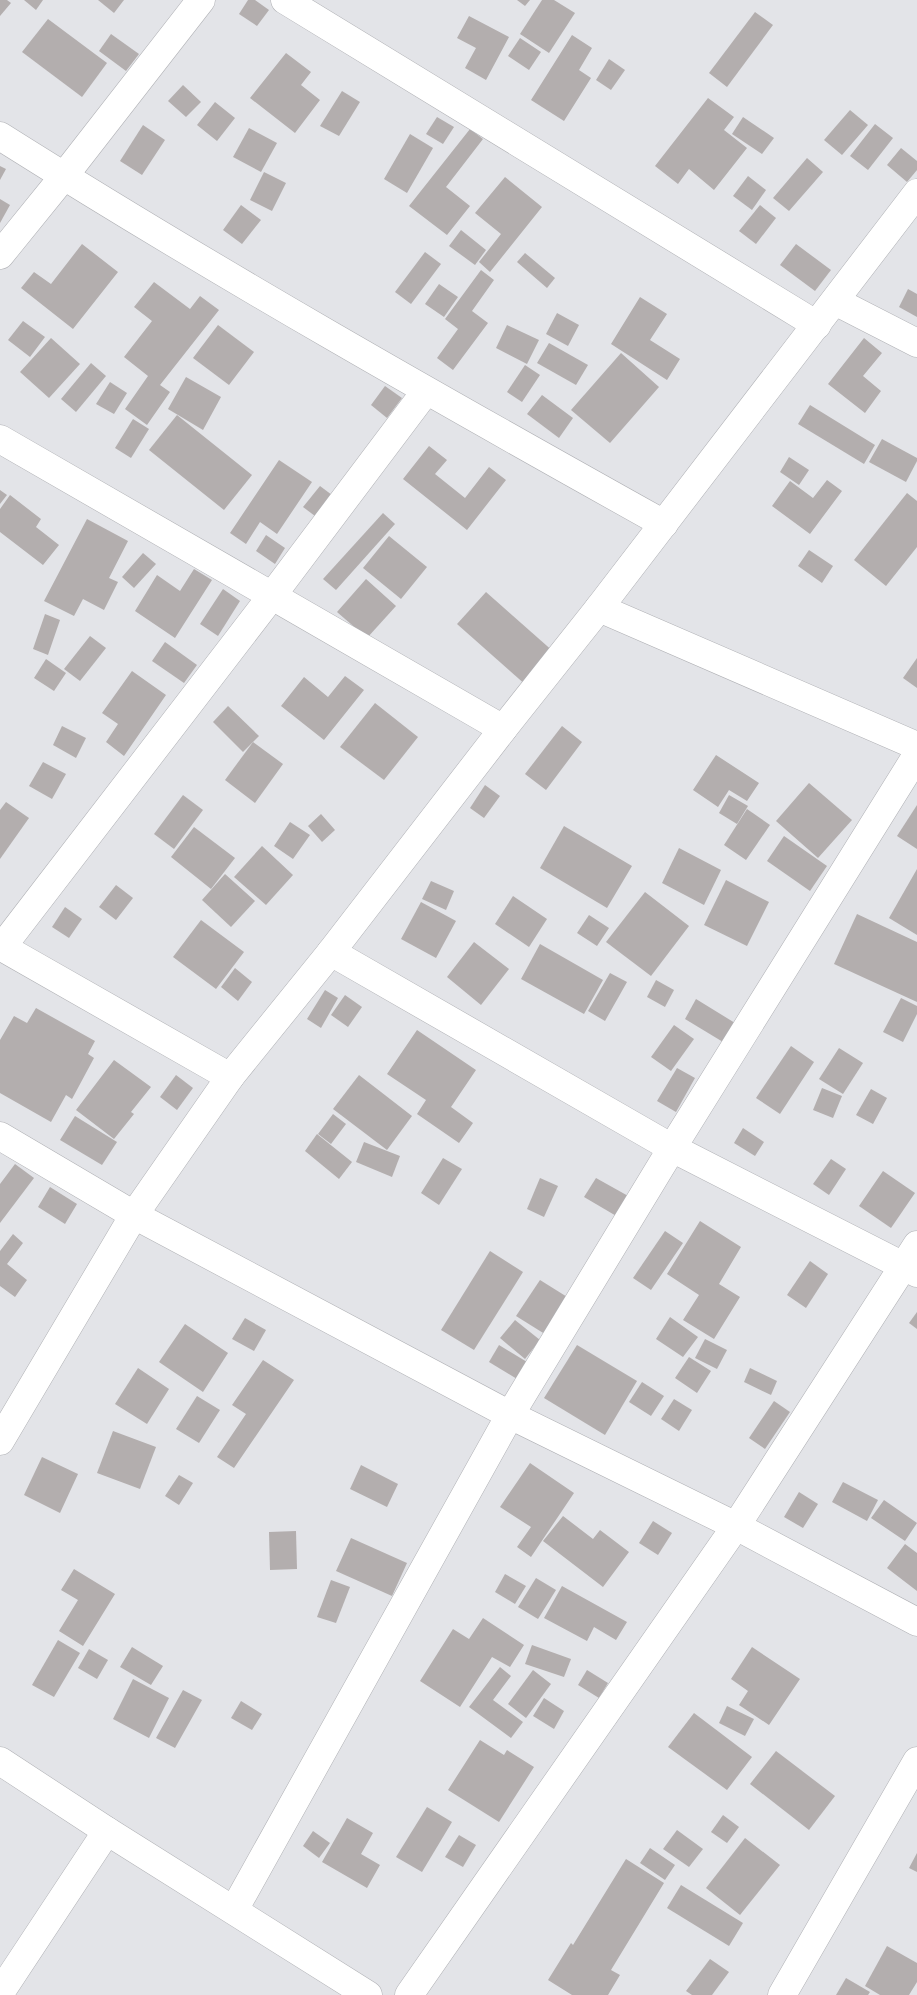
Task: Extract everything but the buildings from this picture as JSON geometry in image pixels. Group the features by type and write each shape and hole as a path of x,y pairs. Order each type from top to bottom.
{"street":[{"path":"0,254 64,176 201,0"},
{"path":"285,0 817,325"},
{"path":"0,136 426,391 664,524"},
{"path":"0,1441 134,1215 230,1077 331,952 502,729 599,608 917,192"},
{"path":"835,301 917,343"},
{"path":"230,1077 1,946 271,596 426,391"},
{"path":"0,439 502,729"},
{"path":"599,608 917,746"},
{"path":"234,1910 510,1415 672,1148 917,755"},
{"path":"331,952 672,1148 912,1261 736,1526 408,1995"},
{"path":"0,1136 134,1215 510,1415 736,1526 917,1622"},
{"path":"0,1761 107,1831 368,1995"},
{"path":"782,1995 917,1761"},
{"path":"0,1994 107,1831"}]}
